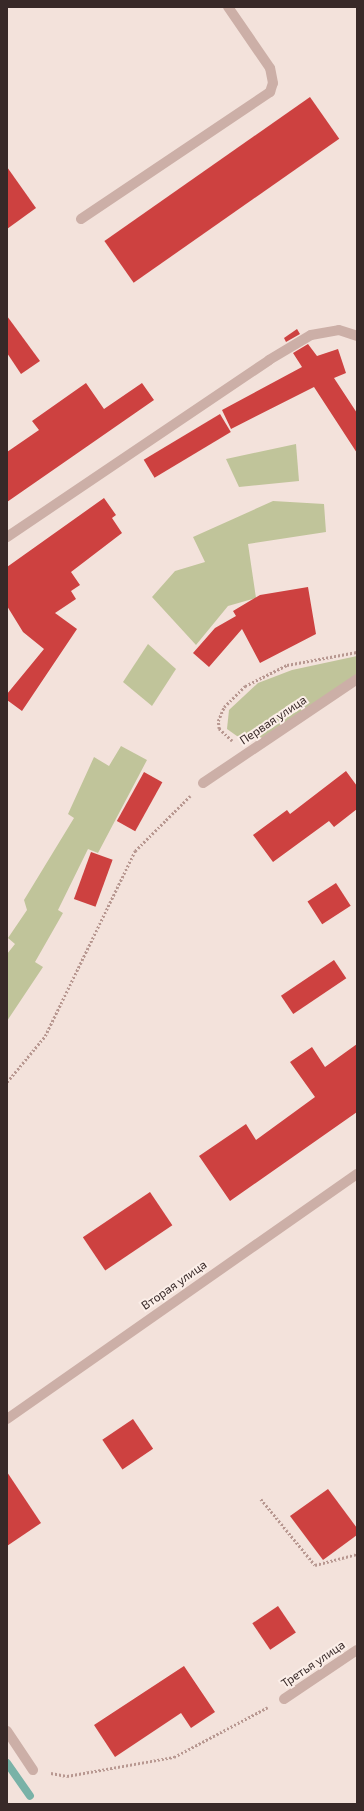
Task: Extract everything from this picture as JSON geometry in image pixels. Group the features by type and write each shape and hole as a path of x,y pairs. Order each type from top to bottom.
{"street":[{"path":"81,219 270,92 273,83 270,68 228,7"},
{"path":"7,537 269,360 311,335 339,330 357,336"},
{"name":"Первая улица","path":"203,783 357,679"},
{"name":"Вторая улица","path":"7,1419 357,1174"},
{"name":"Третья улица","path":"284,1698 357,1650"},
{"path":"7,1731 34,1770"}],"path":[{"path":"257,746 237,744 219,729 220,715 238,691 274,670 319,657 357,652"},
{"path":"7,1082 45,1036 135,851 203,783"},
{"path":"261,1499 315,1565 357,1554"},
{"path":"34,1770 67,1776 174,1757 284,1698"}],"green space":[{"path":"296,444 299,481 239,487 226,459"},
{"path":"273,501 324,504 326,532 248,544 256,598 228,606 196,645 152,597 175,571 205,562 193,537"},
{"path":"148,644 176,669 152,706 123,682"},
{"path":"357,656 357,675 263,737 244,741 227,729 229,710 258,683 292,670"},
{"path":"121,746 147,760 98,853 88,849 58,910 63,913 35,962 43,967 7,1021 7,954 15,944 8,938 27,910 24,900 74,818 68,814 94,757 109,766"}],"building":[{"path":"310,97 339,139 134,283 104,241"},
{"path":"7,167 36,208 7,229"},
{"path":"7,316 40,361 21,374 7,353"},
{"path":"297,329 300,334 286,342 284,338"},
{"path":"308,344 317,356 338,349 346,373 334,378 357,413 357,453 314,387 231,429 222,410 302,367 293,353"},
{"path":"86,383 104,409 142,383 154,400 7,502 7,452 39,430 32,421"},
{"path":"220,414 231,432 155,478 144,460"},
{"path":"104,498 116,515 112,518 122,533 71,572 80,585 71,591 76,599 55,613 77,629 22,711 7,700 7,694 44,649 23,632 7,606 7,567"},
{"path":"308,587 316,634 260,663 242,629 209,667 193,653 215,628 236,616 233,611 260,595"},
{"path":"346,771 357,786 357,809 334,827 329,821 273,862 253,835 287,810 290,814"},
{"path":"144,772 162,782 135,831 117,821"},
{"path":"91,852 113,860 96,907 74,899"},
{"path":"336,883 351,906 322,924 307,902"},
{"path":"334,960 346,978 293,1014 281,996"},
{"path":"357,1044 357,1112 230,1201 199,1156 246,1124 256,1140 315,1097 290,1062 312,1047 325,1067"},
{"path":"150,1192 172,1225 105,1270 83,1237"},
{"path":"133,1419 153,1449 122,1470 102,1440"},
{"path":"7,1472 41,1523 7,1546"},
{"path":"328,1489 357,1528 357,1535 323,1560 290,1516"},
{"path":"278,1606 296,1633 270,1650 252,1623"},
{"path":"184,1666 215,1712 191,1728 181,1713 115,1757 94,1725"}],"waterway":[{"path":"7,1763 30,1796"}]}
